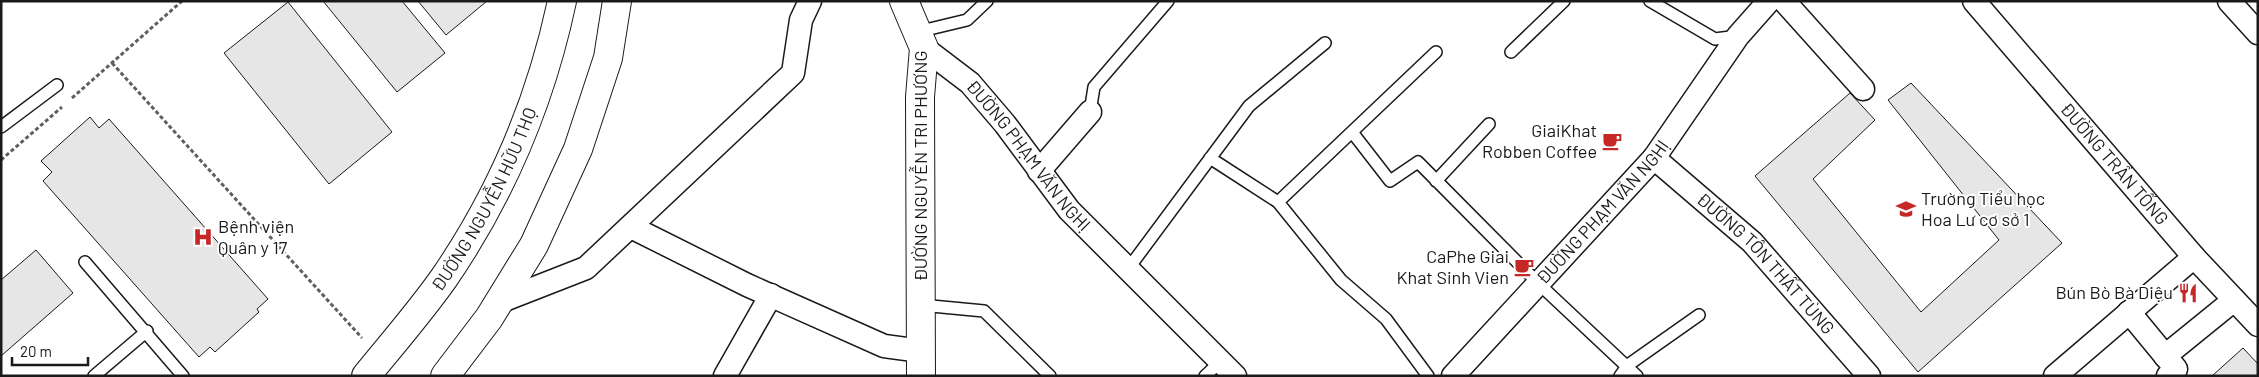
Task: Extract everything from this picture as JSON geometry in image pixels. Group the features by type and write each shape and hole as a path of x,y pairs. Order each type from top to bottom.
{"main road":[{"name":"ĐƯỜNG NGUYỄN HỮU THỌ","path":"373,367 444,278 498,184 530,118 553,46 562,1"},
{"path":"445,376 499,302 534,245 578,149 608,58 617,1"},
{"name":"ĐƯỜNG NGUYỄN TRI PHƯƠNG","path":"904,1 920,40 921,363"}],"street":[{"path":"499,302 586,268 793,73 801,20 810,1"},
{"name":"ĐƯỜNG PHẠM VĂN NGHỊ","path":"1453,376 1654,158 1738,36 1769,1"},
{"path":"1784,1 1863,89"},
{"name":"ĐƯỜNG TRẦN TỐNG","path":"1974,1 2194,257 2258,325"},
{"path":"2229,1 2258,33"},
{"name":"ĐƯỜNG PHẠM VĂN NGHỊ","path":"920,40 970,83 1005,124 1069,210 1128,269 1220,371"},
{"path":"1040,171 1090,112"},
{"name":"ĐƯỜNG TÔN THẤT TÙNG","path":"1654,158 1752,242 1868,376"},
{"path":"631,227 771,295 921,363"},
{"path":"2055,376 2194,257"},
{"path":"724,376 771,295"},
{"path":"2129,312 2166,366 2234,300"}],"lane":[{"path":"920,40 967,20 987,1"},
{"path":"1090,112 1094,87 1168,1"},
{"path":"1511,52 1564,1"},
{"path":"1650,1 1715,39 1738,36"},
{"path":"1128,269 1249,106 1325,43"},
{"path":"1278,202 1436,52"},
{"path":"1,127 57,85"},
{"path":"1436,181 1489,124"},
{"path":"1352,132 1390,181 1418,162 1539,284 1628,365 1637,376"},
{"path":"1210,158 1278,202 1341,280 1386,319 1428,376"},
{"path":"85,262 147,331 183,376"},
{"name":"ĐƯỜNG NGUYỄN TRI PHƯƠNG","path":"921,305 984,311 1050,376"},
{"path":"1620,376 1628,365 1699,314"},
{"path":"99,374 147,331"}],"path":[{"path":"1,160 182,1"},
{"path":"112,63 373,367"}],"building":[{"path":"323,1 402,1 445,53 397,92"},
{"path":"418,1 487,1 446,35"},
{"path":"288,2 392,132 329,184 224,53"},
{"path":"1911,83 2062,243 1918,372 1755,176 1850,93 1875,120 1813,179 1921,312 1999,240 1888,100"},
{"path":"90,117 99,128 109,119 268,299 257,309 259,312 215,352 210,347 199,357 43,181 52,172 41,161"},
{"path":"36,250 73,293 1,356 1,280"},
{"path":"2243,348 2258,364 2258,376 2212,376"}],"place":[{"name":"GiaiKhat Robben Coffee","path":"1612,141"},
{"name":"Trường Tiểu học Hoa Lư cơ sở 1","path":"1906,209"},
{"name":"Bệnh viện Quân y 17","path":"203,237"},
{"name":"CaPhe Giai Khat Sinh Vien","path":"1524,267"},
{"name":"Bún Bò Bà Diệu","path":"2188,293"}]}
